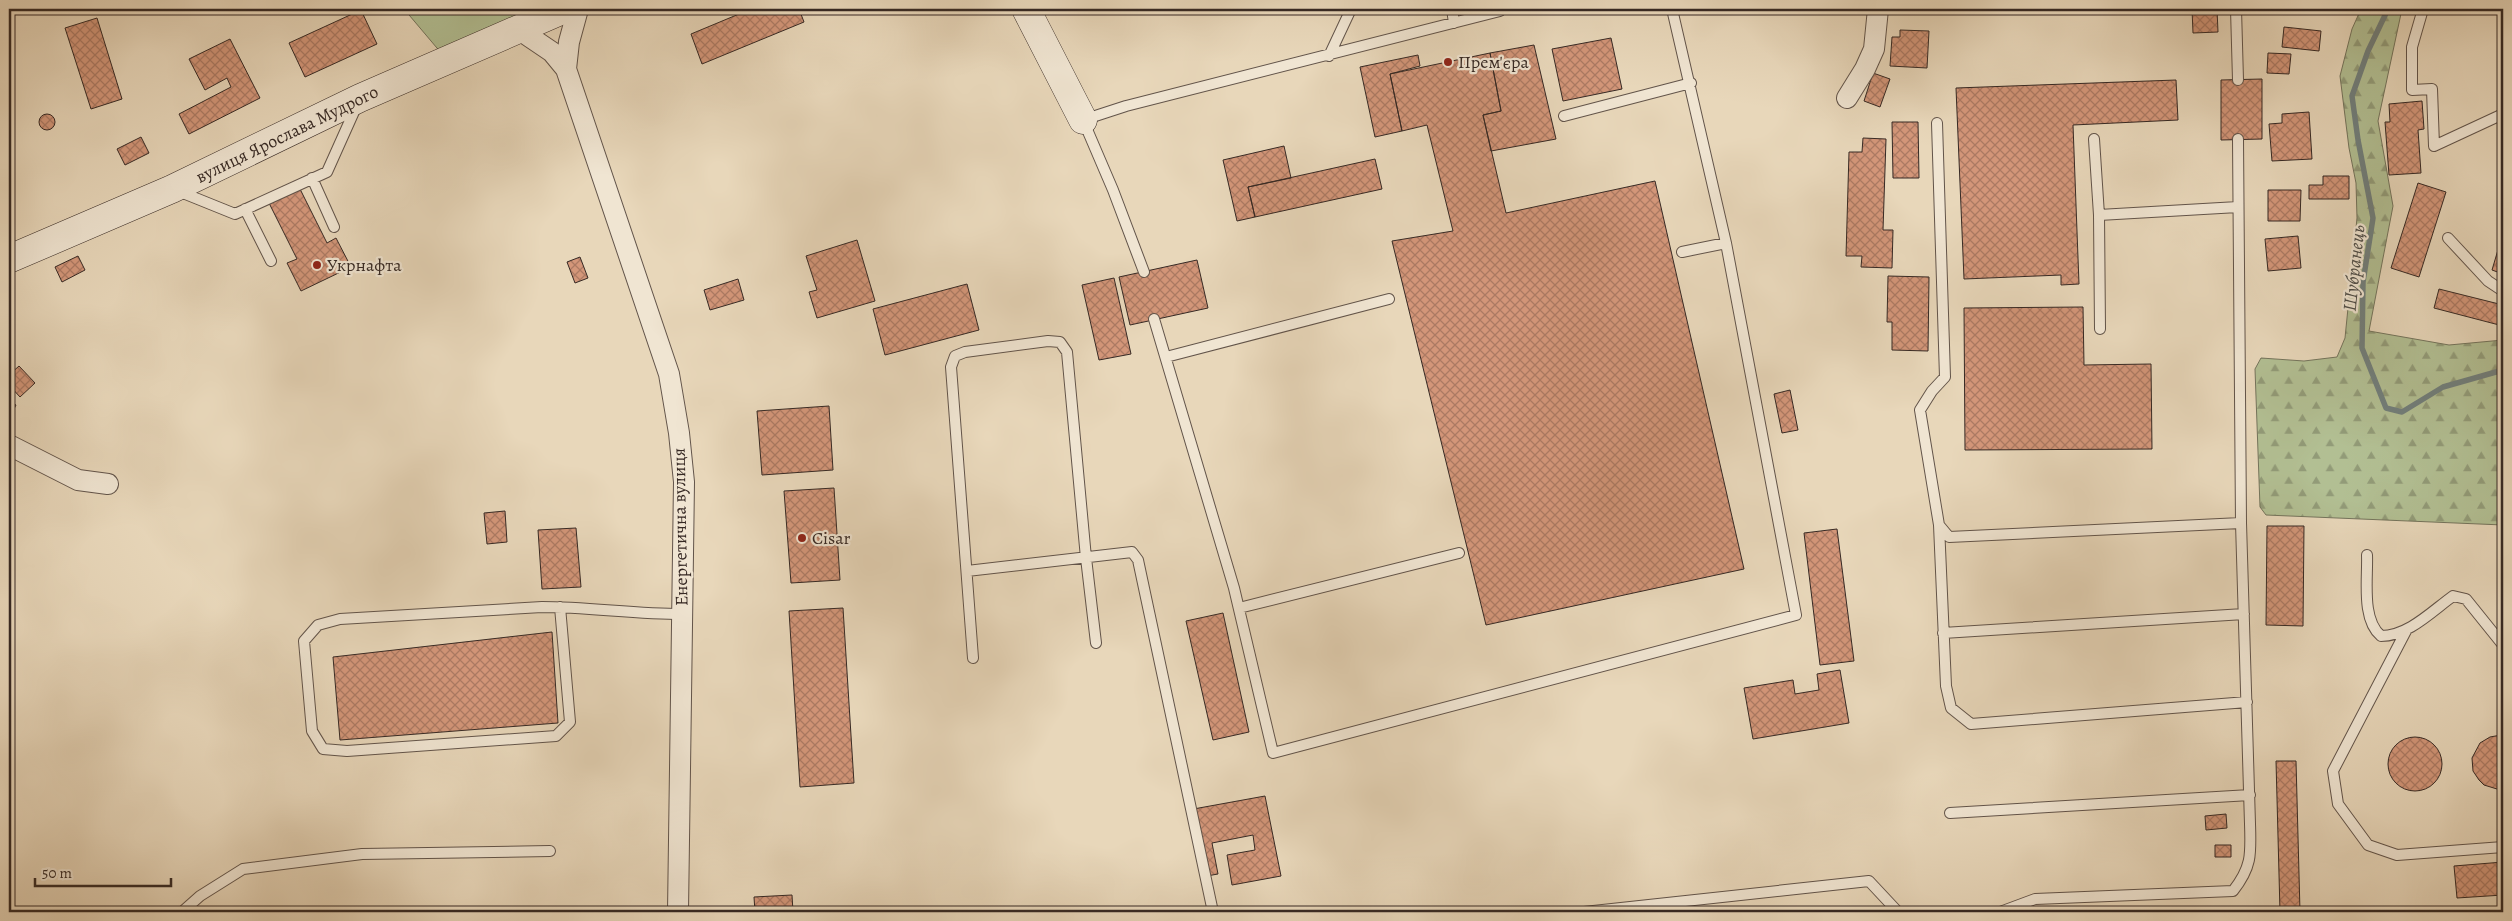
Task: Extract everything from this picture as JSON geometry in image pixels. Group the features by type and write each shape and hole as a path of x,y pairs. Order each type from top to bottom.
{"main road":[{"name":"вулиця Ярослава Мудрого","path":"9,259 172,189 360,98 564,9"},
{"path":"1026,9 1083,120"}],"street":[{"name":"Енергетична вулиця","path":"566,69 569,42 578,9"},
{"path":"1847,98 1865,69 1874,49 1878,9"},
{"name":"Енергетична вулиця","path":"518,29 552,52 566,69 669,374 679,433 684,482 678,912"},
{"path":"9,444 78,480 108,484"}],"lane":[{"path":"1329,56 1351,9"},
{"path":"1452,9 1454,24"},
{"path":"1154,319 1239,608 1273,753 1796,615 1726,243 1672,9"},
{"path":"2236,9 2238,80"},
{"path":"2423,9 2412,46 2412,90 2432,89 2434,146 2503,114"},
{"path":"2501,9 2503,13"},
{"path":"1144,272 1114,190 1083,120 1126,106 1329,56 1500,11"},
{"path":"1564,116 1690,83"},
{"path":"172,189 235,214 326,172 360,98"},
{"path":"1937,123 1945,377 1932,391 1920,410 1939,525 1946,686 1951,708 1971,724 2247,702"},
{"path":"2094,139 2099,214 2100,328"},
{"path":"2000,912 2035,898 2232,891 2246,874 2250,848 2250,795 2241,523 2238,140"},
{"path":"312,178 334,227"},
{"path":"2099,214 2238,207"},
{"path":"245,209 271,261"},
{"path":"2448,238 2488,281 2503,291"},
{"path":"1682,252 1726,243"},
{"path":"1166,357 1389,299"},
{"path":"973,658 951,367 955,356 965,352 1048,341 1060,342 1067,352 1096,644"},
{"path":"1939,525 1950,537 2241,523"},
{"path":"967,571 1132,552 1138,560 1212,912"},
{"path":"1239,608 1459,553"},
{"path":"2367,555 2369,618 2372,629 2381,636 2394,636 2407,629 2452,596 2466,599 2503,644"},
{"path":"560,607 570,722 556,736 347,751 323,749 312,731 304,641 318,625 340,619 560,607 639,614 682,614"},
{"path":"1944,633 2244,614"},
{"path":"2407,629 2334,771 2338,804 2368,845 2397,855 2503,847"},
{"path":"1950,813 2250,795"},
{"path":"182,912 200,896 243,870 362,854 550,851"},
{"path":"1584,912 1869,881 1898,912"}],"green space":[{"path":"404,9 551,9 442,54"},
{"path":"2361,9 2402,9 2378,121 2393,206 2369,331 2449,345 2503,340 2503,525 2266,515 2260,507 2255,369 2261,358 2304,361 2337,357 2345,338 2357,218 2356,183 2349,148 2340,76 2352,29"}],"building":[{"path":"751,9 799,9 804,22 702,64 691,34"},
{"path":"2192,9 2217,9 2218,32 2193,33"},
{"path":"361,10 377,44 305,77 289,43"},
{"path":"97,18 122,99 91,109 65,28"},
{"path":"2284,27 2321,31 2319,51 2282,47"},
{"path":"1900,30 1929,31 1927,68 1890,66 1892,37 1900,37"},
{"path":"1611,38 1622,89 1563,101 1552,49"},
{"path":"230,39 260,98 189,134 179,114 231,87 227,78 205,90 189,59"},
{"path":"1534,45 1556,139 1491,151 1483,115 1501,111 1490,53"},
{"path":"1490,53 1501,111 1483,115 1506,213 1655,181 1744,569 1486,625 1392,241 1453,231 1427,125 1402,131 1390,74"},
{"path":"2268,53 2291,54 2289,74 2267,73"},
{"path":"1418,55 1420,66 1390,74 1402,131 1375,137 1360,67"},
{"path":"1873,73 1890,79 1880,107 1864,101"},
{"path":"2262,79 2262,139 2221,140 2221,80"},
{"path":"2176,80 2178,120 2073,125 2079,284 2061,285 2061,275 1964,279 1956,88"},
{"path":"2422,101 2424,129 2418,130 2421,173 2389,175 2385,122 2390,122 2389,104"},
{"path":"2309,112 2312,159 2272,161 2269,124 2282,123 2282,114"},
{"path":"44,114 50,114 55,119 53,128 44,130 39,125 39,119"},
{"path":"1892,122 1918,122 1919,178 1893,178"},
{"path":"141,137 149,153 125,165 117,149"},
{"path":"1863,138 1886,139 1883,230 1893,230 1892,268 1861,267 1862,256 1846,256 1849,152 1862,152"},
{"path":"1284,146 1291,178 1248,187 1255,217 1237,221 1223,160"},
{"path":"1375,159 1382,189 1255,217 1248,187"},
{"path":"2323,176 2349,176 2349,199 2309,199 2309,185 2323,185"},
{"path":"2418,183 2446,192 2419,277 2391,268"},
{"path":"299,187 327,243 336,238 351,267 301,291 287,263 297,259 268,201"},
{"path":"2268,190 2301,190 2300,221 2268,221"},
{"path":"2503,233 2503,274 2492,270"},
{"path":"2298,236 2301,268 2268,271 2265,239"},
{"path":"857,240 875,301 817,318 809,292 817,290 806,256"},
{"path":"78,256 85,270 62,282 55,267"},
{"path":"580,257 588,278 575,283 567,262"},
{"path":"1197,260 1208,308 1130,325 1119,277"},
{"path":"1888,276 1929,277 1928,351 1892,350 1892,322 1887,322"},
{"path":"1114,278 1131,354 1099,360 1082,285"},
{"path":"738,279 744,300 710,310 704,290"},
{"path":"967,284 979,330 885,355 873,309"},
{"path":"2439,289 2503,305 2503,326 2434,308"},
{"path":"2083,307 2084,365 2151,364 2152,449 1965,450 1964,308"},
{"path":"19,366 35,383 20,397 9,385 9,375"},
{"path":"1790,390 1798,430 1782,433 1774,394"},
{"path":"9,401 16,405 9,419"},
{"path":"829,406 833,470 762,475 757,411"},
{"path":"834,488 840,580 791,583 784,491"},
{"path":"505,511 507,542 487,544 484,513"},
{"path":"2267,526 2304,526 2303,626 2266,625"},
{"path":"576,528 581,587 542,589 538,530"},
{"path":"1837,529 1854,661 1820,665 1804,533"},
{"path":"843,608 854,783 800,787 789,611"},
{"path":"1223,613 1249,732 1213,740 1186,621"},
{"path":"552,632 558,723 340,740 333,657"},
{"path":"1840,670 1849,723 1753,739 1744,688 1793,680 1795,694 1819,690 1817,674"},
{"path":"2503,736 2503,789 2497,789 2484,785 2479,780 2473,771 2472,758 2480,743 2490,737"},
{"path":"2415,737 2425,739 2434,745 2440,754 2442,764 2440,774 2434,783 2425,789 2415,791 2405,789 2396,783 2390,774 2388,764 2390,754 2396,745 2405,739"},
{"path":"2276,761 2296,761 2300,912 2280,912"},
{"path":"1265,796 1281,876 1232,885 1227,855 1255,850 1253,835 1212,843 1218,874 1201,877 1188,810"},
{"path":"2226,814 2227,828 2206,830 2205,816"},
{"path":"2215,845 2231,845 2231,857 2215,857"},
{"path":"2503,862 2503,895 2457,898 2454,866"},
{"path":"792,895 793,912 755,912 754,897"},
{"path":"2174,911 2174,912 2120,912"}],"waterway":[{"name":"Шубранець","path":"2388,9 2368,51 2352,96 2358,140 2373,218 2363,282 2362,348 2386,408 2402,412 2443,387 2503,370"}],"place":[{"name":"Прем'єра","path":"1448,62"},
{"name":"Укрнафта","path":"317,265"},
{"name":"Cisar","path":"802,538"}]}
